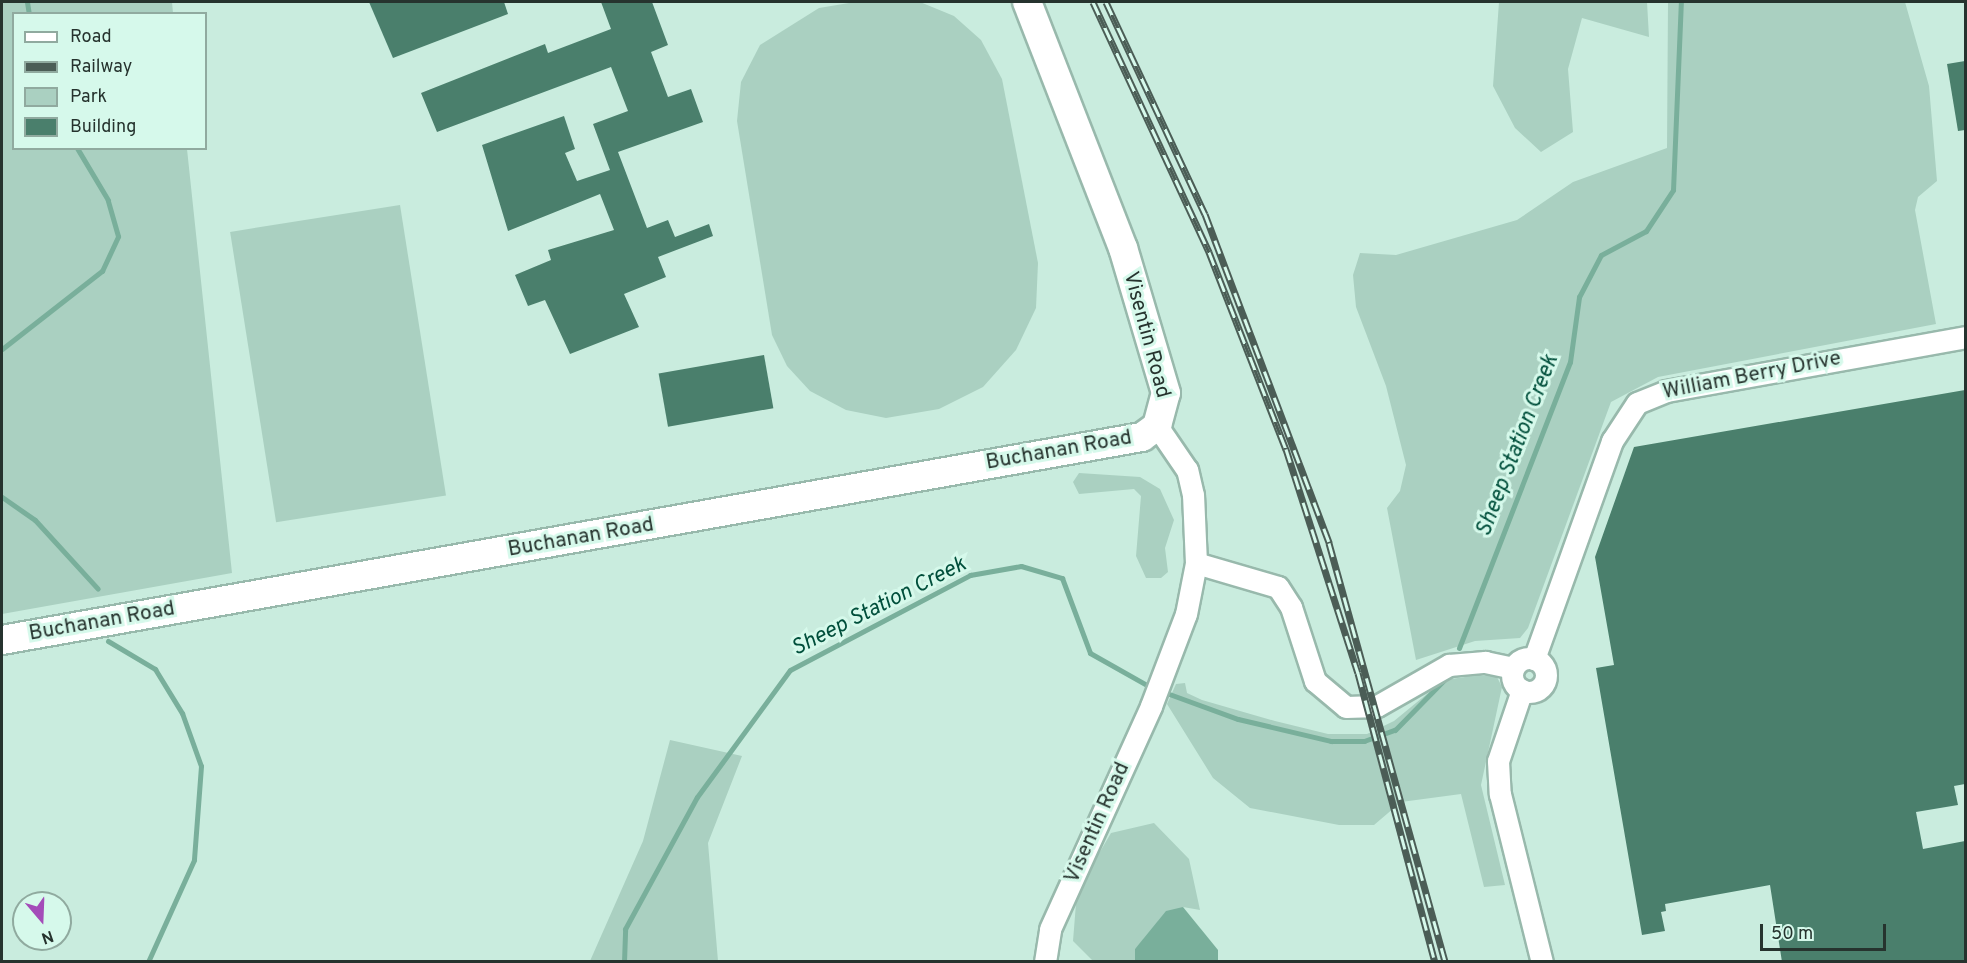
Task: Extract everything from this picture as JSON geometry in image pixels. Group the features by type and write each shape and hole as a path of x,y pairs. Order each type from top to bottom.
{"main road":[{"name":"Visentin Road","path":"1025,4 1123,248 1166,393 1157,426"},
{"name":"Buchanan Road","path":"2,640 1142,437 1157,426"}],"street":[{"name":"William Berry Drive","path":"1534,659 1612,441 1637,403 1666,391 1965,337"},
{"name":"Visentin Road","path":"1045,962 1050,929 1167,667 1196,562 1187,470 1157,426"},
{"path":"1196,562 1278,586 1291,607 1315,681 1346,707 1377,706 1449,665 1485,662 1513,668"},
{"path":"1534,659 1545,670 1544,680 1533,691 1522,690 1514,684 1513,668 1520,660 1534,659"},
{"path":"1522,690 1498,761 1500,794 1542,962"}],"green space":[{"path":"2,2 172,2 173,12 12,12 12,150 187,150 232,573 2,614"},
{"path":"855,2 920,2 954,16 981,40 1002,79 1038,263 1036,308 1016,350 983,387 939,409 886,418 846,410 810,391 787,366 772,335 737,121 741,82 760,45 819,8"},
{"path":"1499,2 1647,2 1649,37 1582,18 1568,69 1573,132 1541,152 1515,128 1493,86"},
{"path":"1668,2 1905,2 1929,86 1937,181 1918,197 1915,210 1936,324 1658,377 1611,402 1528,628 1520,638 1475,641 1416,660 1387,508 1400,491 1406,465 1386,386 1356,307 1353,275 1360,253 1396,255 1517,220 1573,182 1667,148"},
{"path":"400,205 446,495 276,522 230,232"},
{"path":"1079,473 1140,477 1160,489 1174,520 1165,548 1168,572 1161,578 1146,578 1136,556 1141,496 1134,489 1079,494 1073,482"},
{"path":"1479,675 1497,677 1502,687 1481,785 1505,885 1484,887 1461,794 1401,802 1374,825 1339,825 1250,808 1213,778 1167,704 1176,684 1185,683 1187,693 1202,700 1275,721 1328,734 1367,734 1394,721 1444,680"},
{"path":"670,740 742,756 708,843 718,961 590,961 643,841"},
{"path":"1154,823 1189,859 1200,910 1183,907 1135,949 1135,961 1093,961 1073,941 1077,891 1111,833"}],"shaded area":[{"path":"1183,907 1218,950 1218,961 1135,961 1135,949 1166,911"}],"building":[{"path":"369,2 504,2 508,14 393,58"},
{"path":"601,2 652,2 668,45 651,52 668,97 691,89 703,122 618,152 647,228 668,220 675,237 709,224 713,236 658,257 666,277 624,294 639,327 570,354 545,300 528,306 515,275 551,260 548,250 614,230 600,194 508,231 482,145 564,116 575,149 565,153 577,181 610,170 593,124 628,111 611,67 437,132 421,93 545,44 548,53 611,29"},
{"path":"1965,61 1965,130 1958,131 1947,64"},
{"path":"764,355 773,408 668,427 659,374"},
{"path":"1965,390 1965,784 1954,786 1958,805 1916,812 1923,849 1965,841 1965,962 1782,962 1770,885 1665,904 1666,911 1661,912 1665,931 1642,935 1596,668 1614,665 1595,557 1634,447"}],"waterway":[{"path":"27,2 29,12"},
{"name":"Sheep Station Creek","path":"1459,648 1570,362 1579,297 1601,255 1646,231 1673,190 1681,2"},
{"path":"2,349 102,271 118,236 108,200 78,150"},
{"path":"2,497 35,520 98,589"},
{"name":"Sheep Station Creek","path":"624,962 625,929 697,797 790,670 970,575 1021,566 1062,578 1090,653 1152,688"},
{"path":"108,641 155,669 182,713 201,766 194,860 148,962"},
{"name":"Sheep Station Creek","path":"1161,691 1238,719 1331,741 1364,741 1395,730 1444,680"}],"railway":[{"path":"1093,2 1209,252 1286,449 1358,673 1435,962"},
{"path":"1106,2 1205,214 1329,543 1445,962"}]}
